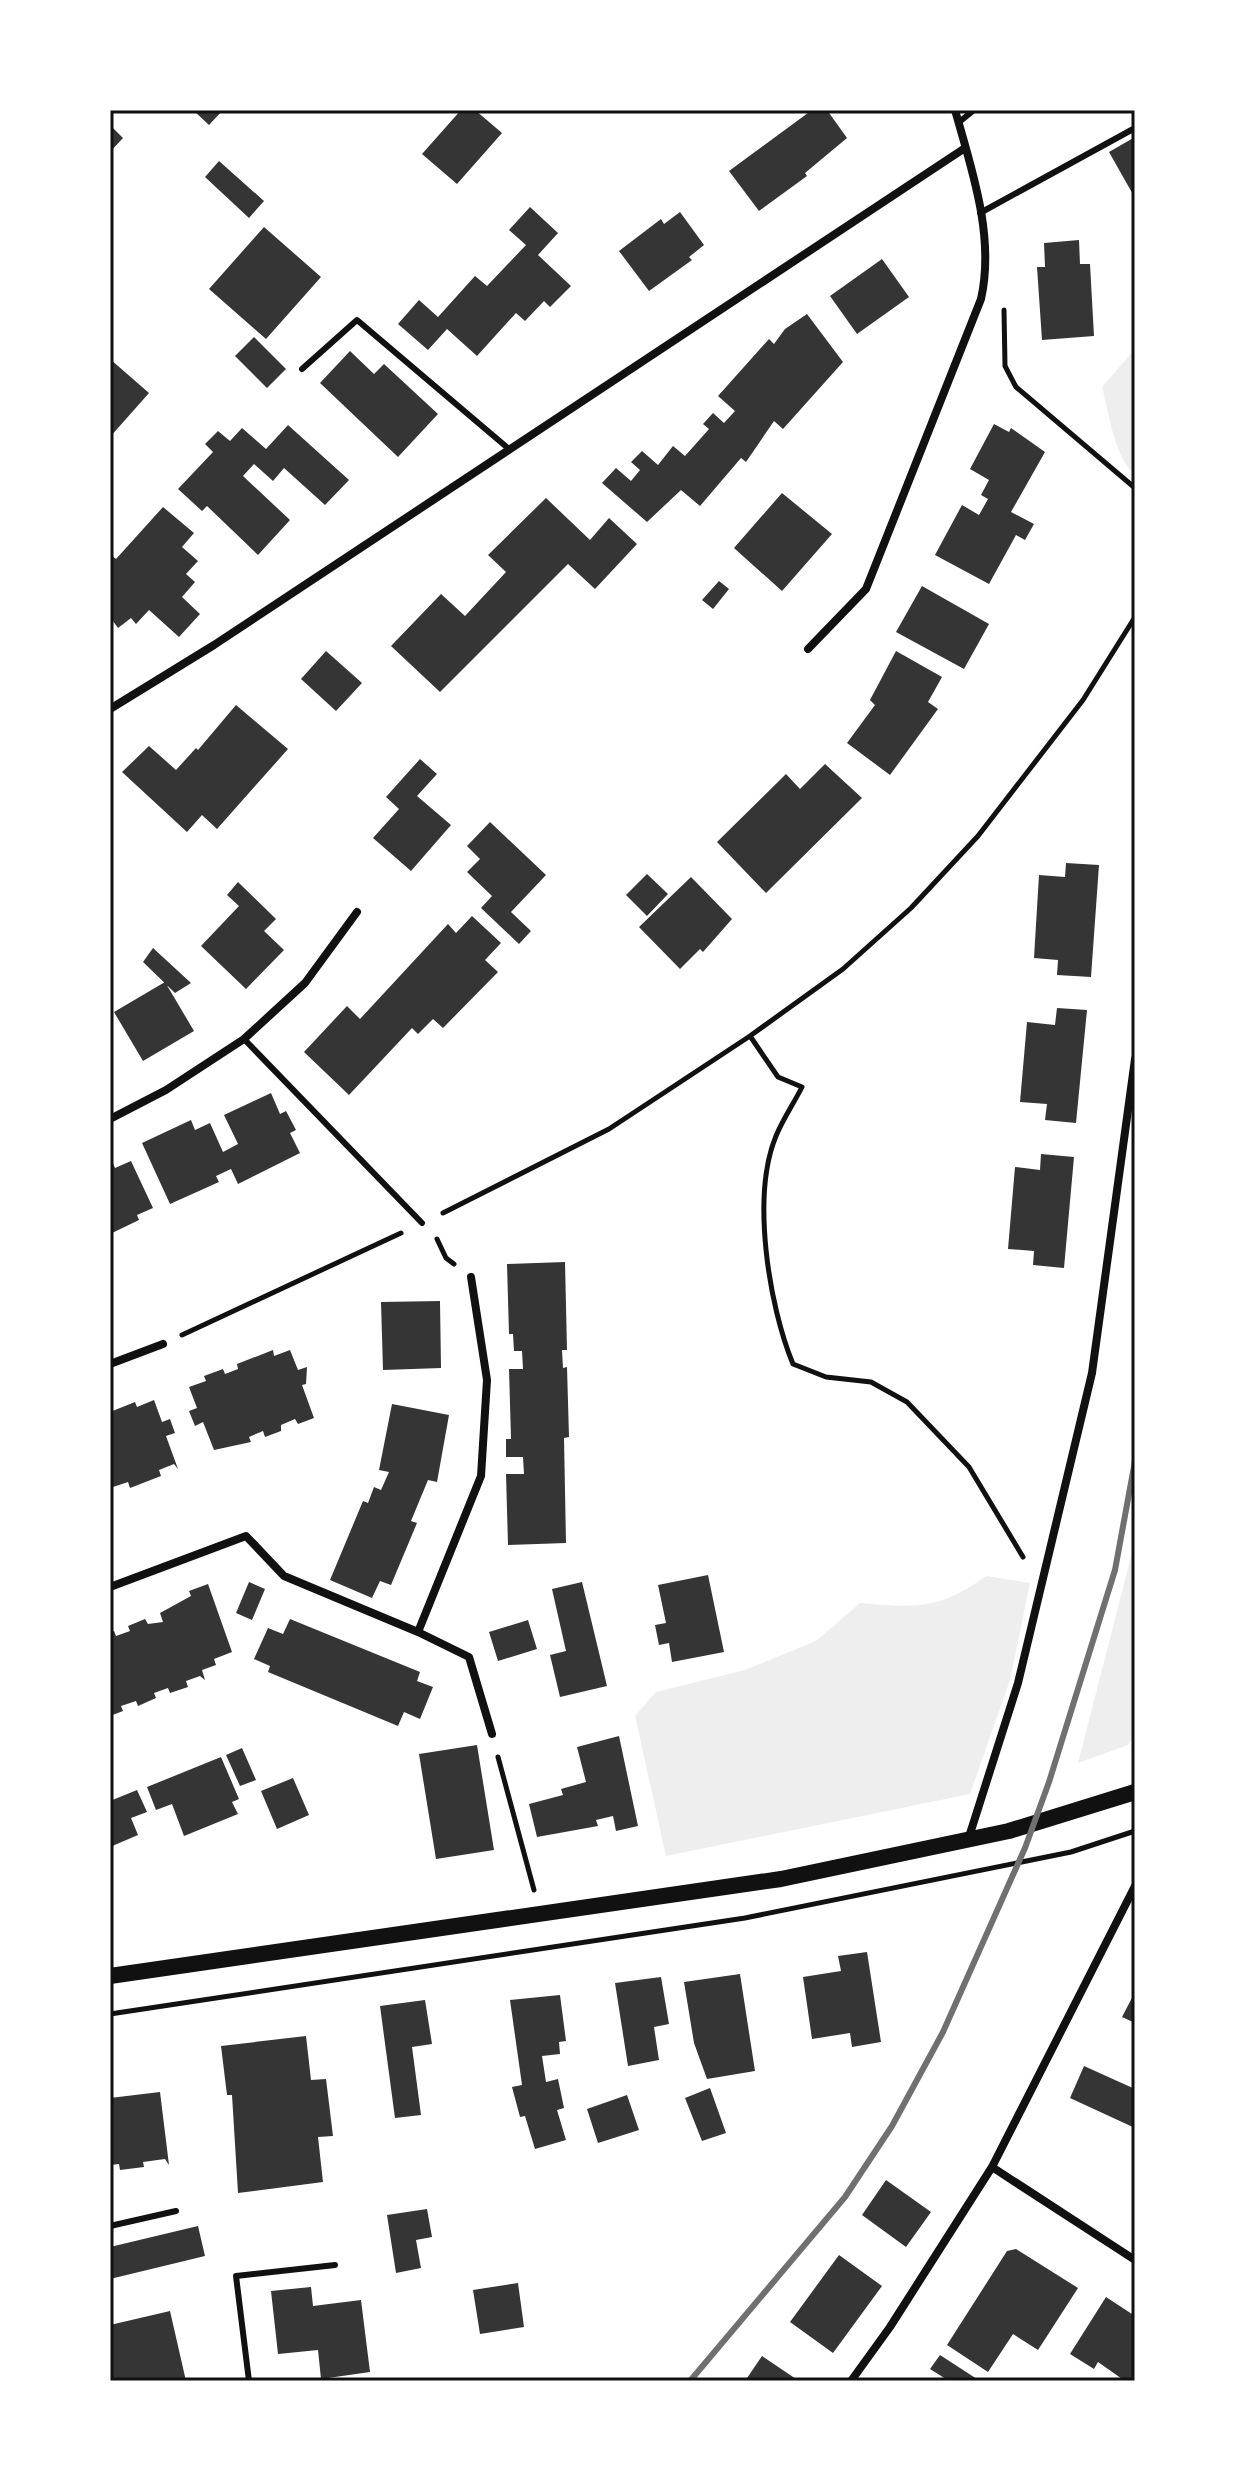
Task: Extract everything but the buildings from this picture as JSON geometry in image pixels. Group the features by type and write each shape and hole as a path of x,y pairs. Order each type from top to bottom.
{"main road":[{"path":"110,1976 781,1879 968,1841 1135,1795"}],"street":[{"path":"808,649 866,589 981,299 986,275 985,246 955,110"},
{"path":"110,709 214,645 965,148"},
{"path":"110,1119 166,1090 244,1039 305,983 357,912"},
{"path":"968,1841 1018,1683 1092,1373 1135,1059"},
{"path":"418,1632 481,1476 487,1380 471,1277"},
{"path":"110,1364 163,1344"},
{"path":"110,1587 246,1536 284,1576 418,1632 469,1657 492,1734"},
{"path":"851,2381 890,2327 992,2167 1135,1886"},
{"path":"992,2167 1135,2260"}],"lane":[{"path":"958,123 974,110"},
{"path":"980,213 1135,128"},
{"path":"302,369 357,320 509,449"},
{"path":"244,1039 425,1222"},
{"path":"110,2226 176,2211"},
{"path":"249,2381 238,2315 236,2276 335,2265"}],"path":[{"path":"1004,306 1005,366 1016,387 1135,488"},
{"path":"163,1344 425,1222 609,1129 750,1036 843,969 911,908 978,836 1083,700 1135,617"},
{"path":"750,1036 778,1077 802,1087 775,1138 764,1201 779,1330 793,1364 826,1377 871,1382 907,1402 969,1467 1040,1586"},
{"path":"425,1222 446,1258 471,1277"},
{"path":"492,1734 542,1914"}],"shaded area":[{"path":"1135,349 1135,475 1117,446 1102,387"},
{"path":"1135,1541 1135,1735 1128,1745 1078,1763"},
{"path":"986,1576 1030,1583 1010,1680 970,1794 666,1856 635,1716 656,1692 745,1670 816,1641 860,1603 911,1606 940,1601"}],"railway":[{"path":"690,2381 845,2197 892,2126 943,2032 1025,1848 1049,1782 1115,1570 1135,1461"}]}
